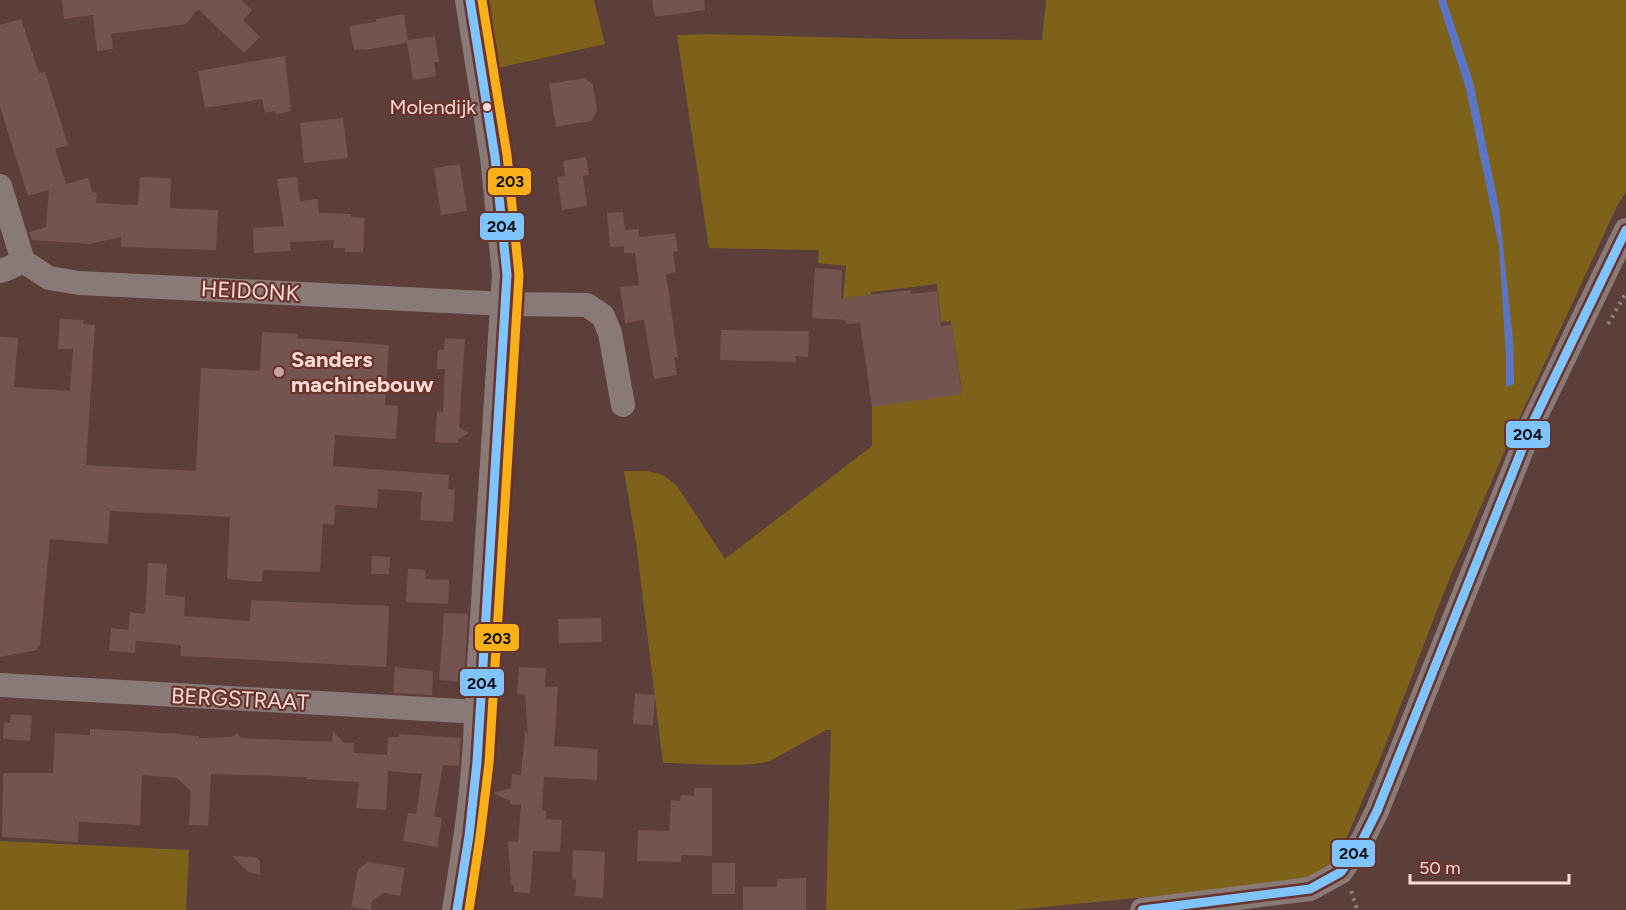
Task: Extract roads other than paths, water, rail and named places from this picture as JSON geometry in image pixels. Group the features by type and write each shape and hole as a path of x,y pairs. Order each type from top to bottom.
{"street":[{"path":"457,910 478,753 507,274 495,157 470,0"},
{"path":"0,186 23,261 0,271"},
{"path":"1142,910 1310,889 1341,872 1352,857 1377,811 1533,422 1626,230"},
{"name":"HEIDONK","path":"23,261 49,278 79,283 506,304 587,305 603,316 610,333 623,405"},
{"name":"BERGSTRAAT","path":"0,685 479,712"}],"water":[{"path":"1438,0 1446,0 1473,82 1499,208 1513,340 1514,384 1506,387 1499,246 1466,89"}],"place":[{"name":"Molendijk","path":"487,107"},
{"name":"Sanders machinebouw","path":"279,372"}]}
